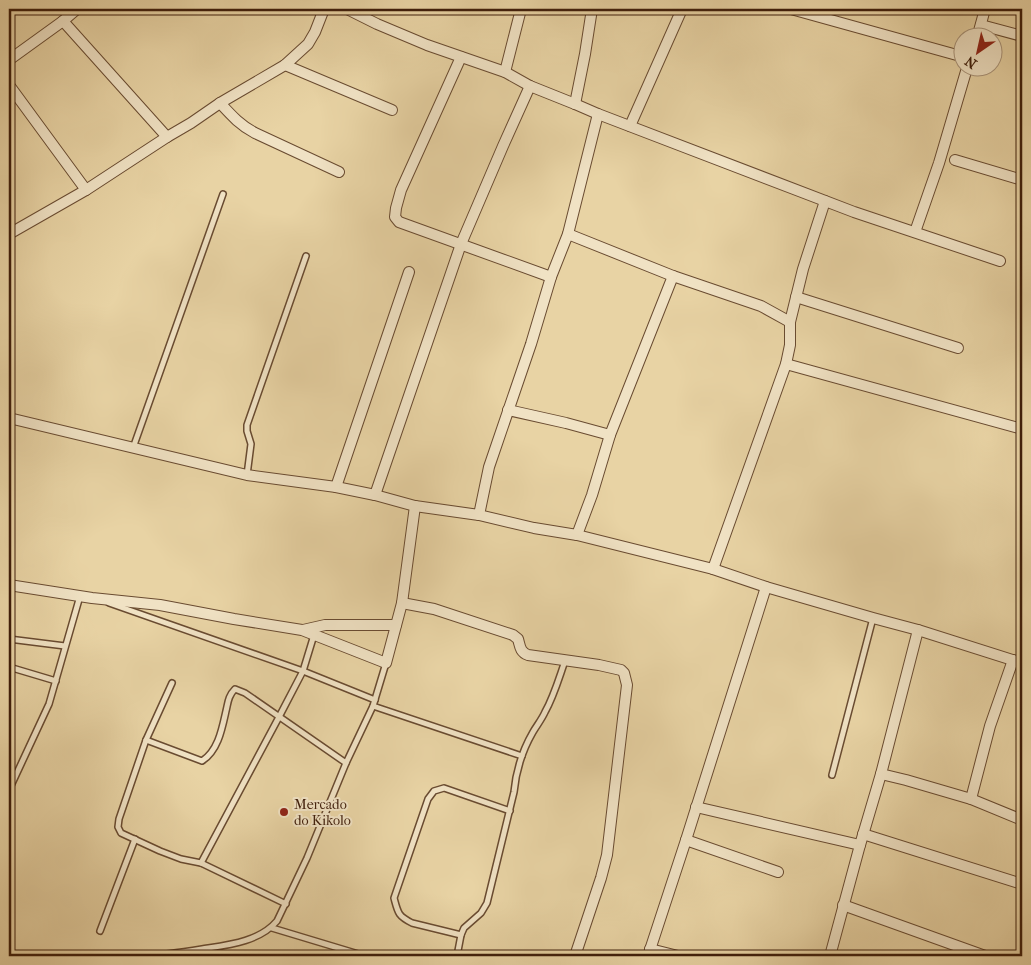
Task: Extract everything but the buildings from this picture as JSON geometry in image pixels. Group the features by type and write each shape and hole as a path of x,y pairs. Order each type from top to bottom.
{"street":[{"path":"9,60 77,9"},
{"path":"9,234 86,190 220,103 285,65 308,44 324,9"},
{"path":"347,9 427,45 505,72 530,86 598,114 825,201 1000,261"},
{"path":"505,72 521,9"},
{"path":"575,104 592,9"},
{"path":"630,126 682,9"},
{"path":"791,9 954,54"},
{"path":"980,28 985,9"},
{"path":"63,21 167,137"},
{"path":"981,25 1022,36"},
{"path":"461,57 401,190 395,217 399,222 551,277"},
{"path":"285,65 392,110"},
{"path":"915,232 939,163 965,78"},
{"path":"9,85 86,190"},
{"path":"375,494 461,244 530,86"},
{"path":"220,103 244,128 339,172"},
{"path":"479,515 489,467 531,344 551,277 568,234 598,114"},
{"path":"955,160 1022,180"},
{"path":"714,569 786,364 790,345 790,322 803,270 825,201"},
{"path":"568,234 673,276 761,306 790,322"},
{"path":"336,487 410,272"},
{"path":"577,535 592,495 610,435 673,276"},
{"path":"796,297 958,348"},
{"path":"786,364 1022,429"},
{"path":"508,410 610,435"},
{"path":"9,418 247,475 375,494 415,506 479,515 534,528 577,535 714,569 766,587 918,630 1018,662 990,726 971,799"},
{"path":"9,585 97,599 160,605 302,630 386,663 402,603 415,506"},
{"path":"678,956 649,952 766,587"},
{"path":"402,603 434,609 513,635 518,638 521,650 528,655 599,665 620,670 624,673 627,684 607,855 575,956"},
{"path":"302,630 331,625 396,625"},
{"path":"830,956 881,774 918,630"},
{"path":"881,774 971,799 1022,820"},
{"path":"696,807 860,845"},
{"path":"863,834 1022,884"},
{"path":"686,840 778,872"},
{"path":"843,905 985,956"}],"lane":[{"path":"133,448 223,194"},
{"path":"247,475 251,444 247,425 306,256"},
{"path":"9,790 49,704 80,596"},
{"path":"97,599 303,671 375,700"},
{"path":"832,775 873,618"},
{"path":"201,863 303,671 314,635"},
{"path":"9,640 65,646"},
{"path":"457,956 460,935 464,928 481,913 487,903 522,756 551,701 566,660"},
{"path":"144,956 239,943 272,928 286,904 307,858 346,763 373,706 386,663"},
{"path":"9,667 56,680"},
{"path":"172,683 146,740 118,827 122,833 135,839 174,856 201,863 286,904"},
{"path":"146,740 202,761 208,757 221,732 230,694 235,690 244,693 346,763"},
{"path":"373,706 522,756"},
{"path":"460,935 412,923 404,919 397,912 394,898 428,799 434,791 444,788 510,811"},
{"path":"100,931 135,839"},
{"path":"272,928 365,956"}],"place":[{"name":"Mercado do Kikolo","path":"284,812"}]}
